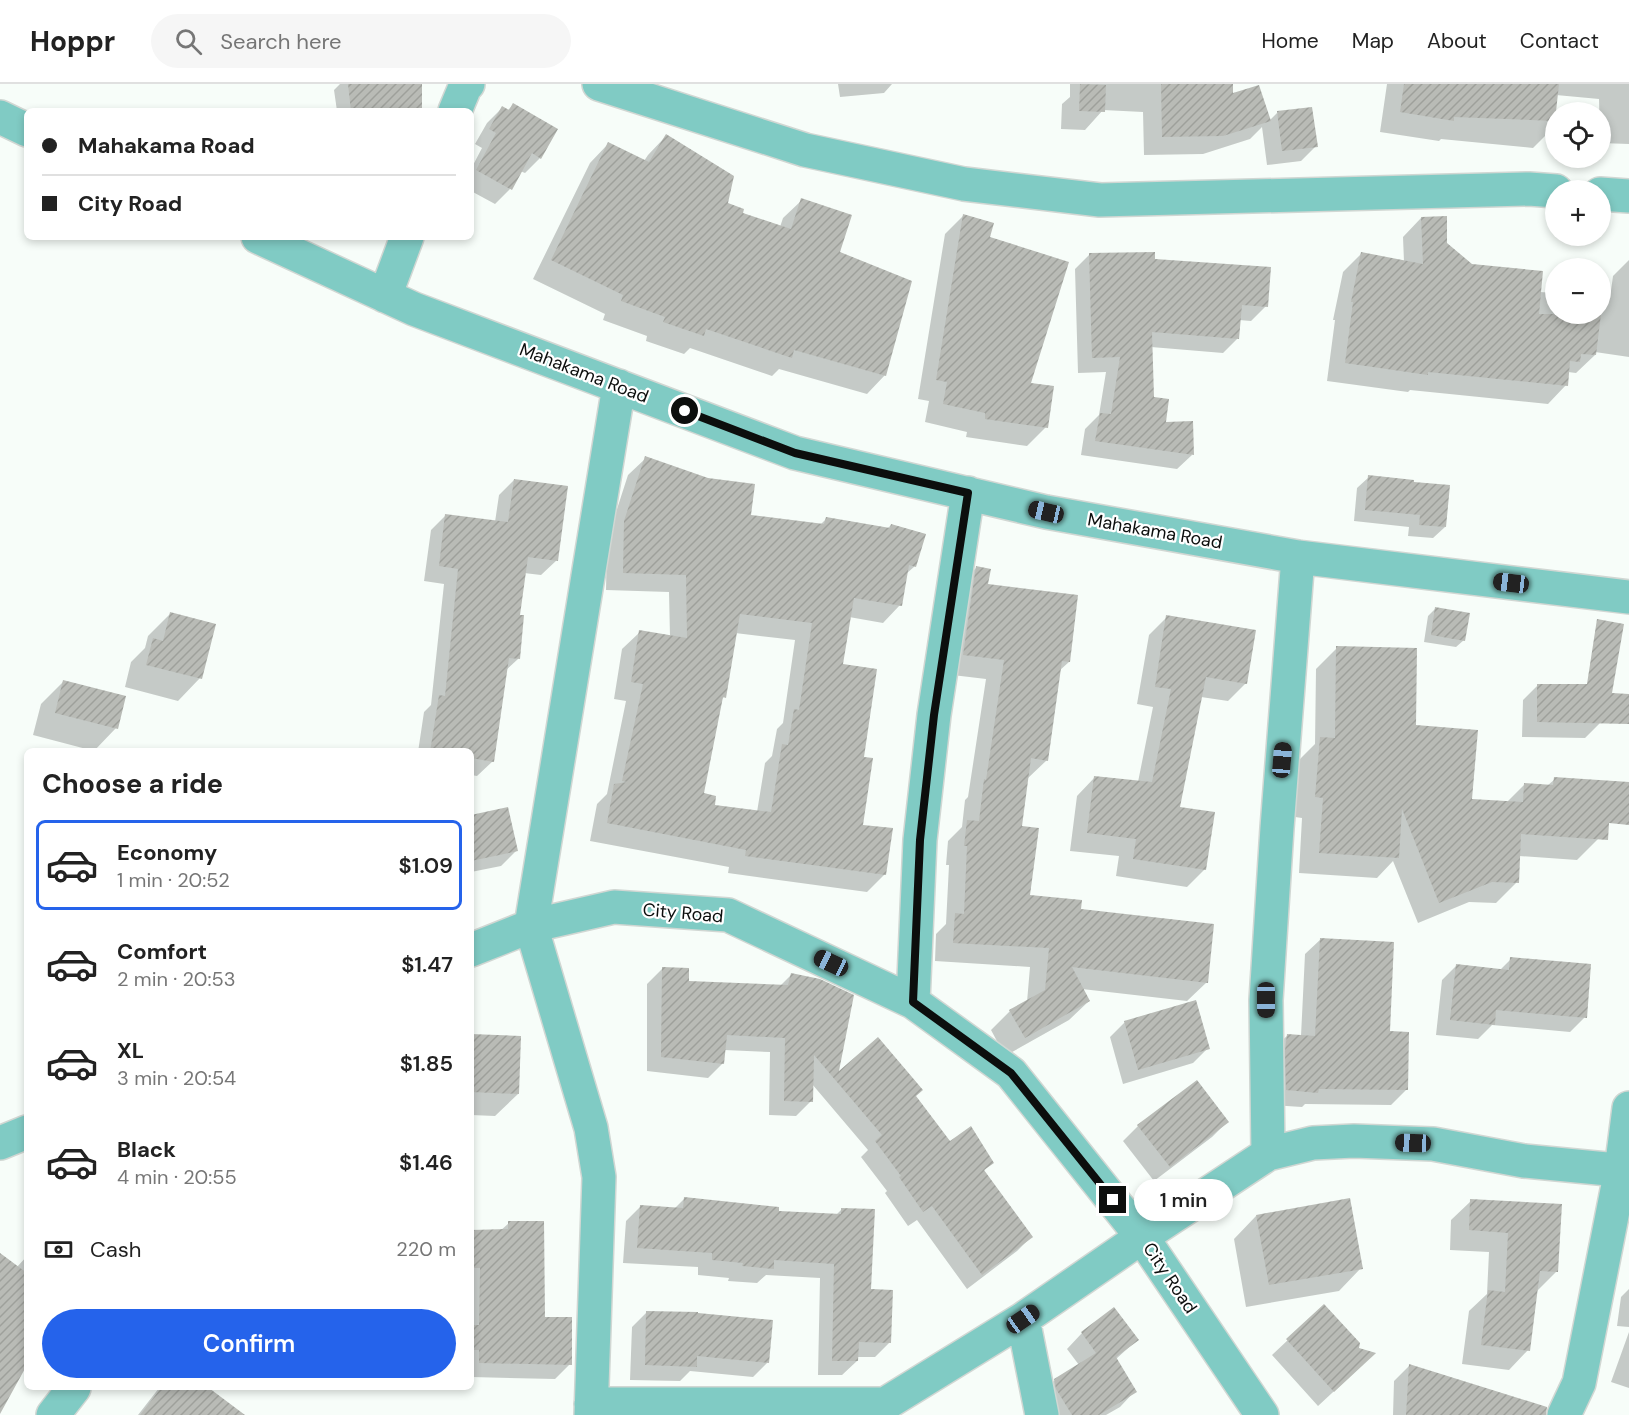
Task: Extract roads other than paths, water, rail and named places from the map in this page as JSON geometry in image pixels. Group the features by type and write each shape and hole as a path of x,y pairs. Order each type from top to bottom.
{"street":[{"path":"456,108 468,84"},
{"path":"599,84 805,150 964,184 1100,200 1545,190"},
{"path":"0,117 24,129"},
{"path":"1611,195 1629,196"},
{"name":"Mahakama Road","path":"265,240 414,309 795,453 1046,512 1298,557 1629,597"},
{"path":"386,296 406,240"},
{"path":"619,386 531,926 591,1128 595,1149 598,1177 591,1409 880,1409 1023,1319 1268,1154 1313,1143 1433,1144 1524,1161 1625,1171"},
{"path":"913,1002 920,840 934,715 968,493"},
{"path":"1268,1154 1266,1000 1298,557"},
{"name":"City Road","path":"474,949 531,926 614,907 728,915 913,1002 1011,1073 1142,1237 1262,1415"},
{"path":"1564,1415 1578,1383 1625,1171 1629,1108"},
{"path":"0,1143 24,1133"},
{"path":"1023,1319 1042,1415"},
{"path":"53,1415 72,1390"}]}
